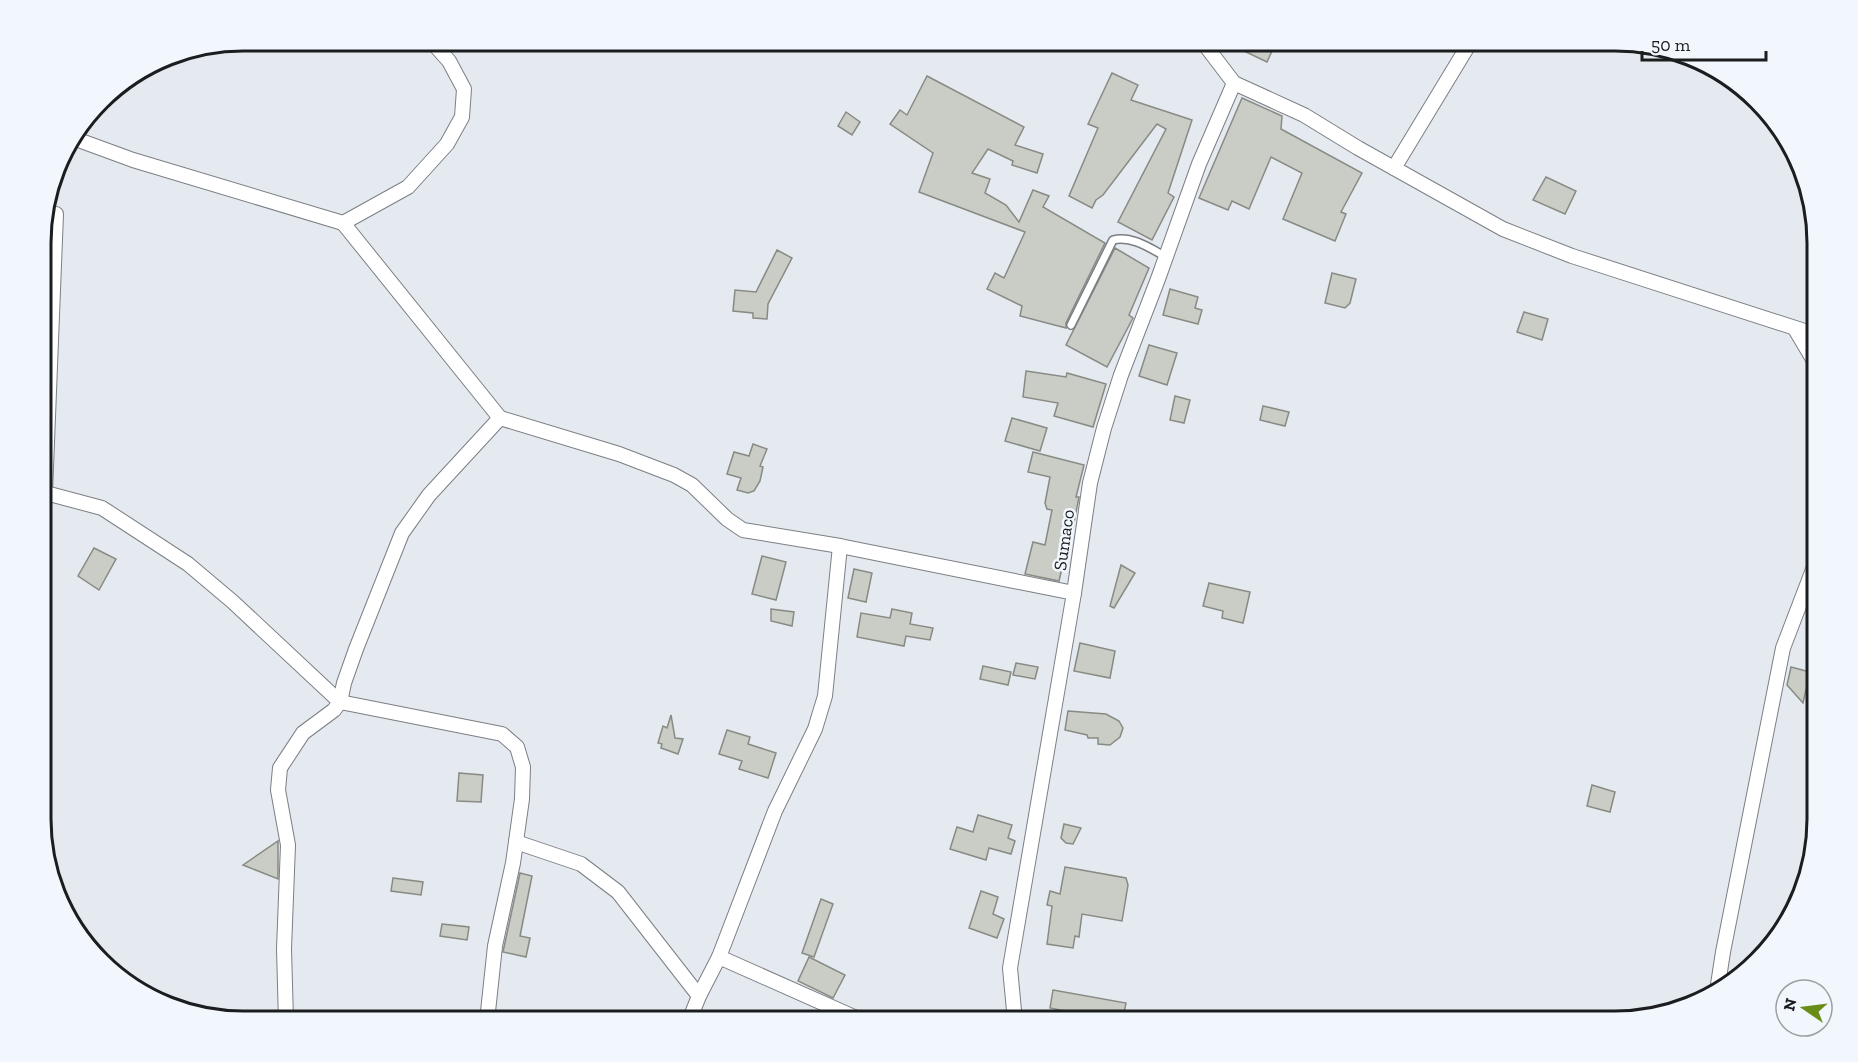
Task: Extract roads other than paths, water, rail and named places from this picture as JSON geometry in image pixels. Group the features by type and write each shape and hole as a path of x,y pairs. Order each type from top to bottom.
{"street":[{"path":"344,223 408,187 447,144 462,117 464,89 449,61 440,51"},
{"path":"1210,51 1234,83 1304,115 1503,229 1572,256 1807,332"},
{"path":"1394,168 1464,51"},
{"name":"Sumaco","path":"1014,1011 1010,968 1074,593 1090,483 1121,375 1199,164 1234,83"},
{"path":"80,141 133,160 344,223 500,418 619,454 674,475 692,485 727,519 743,530 840,546 1074,593"},
{"path":"51,330 56,214"},
{"path":"1794,329 1807,350"},
{"path":"286,1011 284,949 288,845 277,780 280,768 303,733 334,710 340,702 356,649 402,533 429,495 500,418"},
{"path":"51,495 102,508 188,564 233,602 340,702 502,734 517,747 523,767 522,800 495,946 488,1011"},
{"path":"693,1011 719,957 775,811 815,729 825,696 840,546"},
{"path":"1719,981 1783,648 1807,585"},
{"path":"516,842 581,864 618,892 699,996"},
{"path":"719,957 840,1011"}],"lane":[{"path":"1071,325 1113,240 1122,238 1144,245 1166,257"}]}
